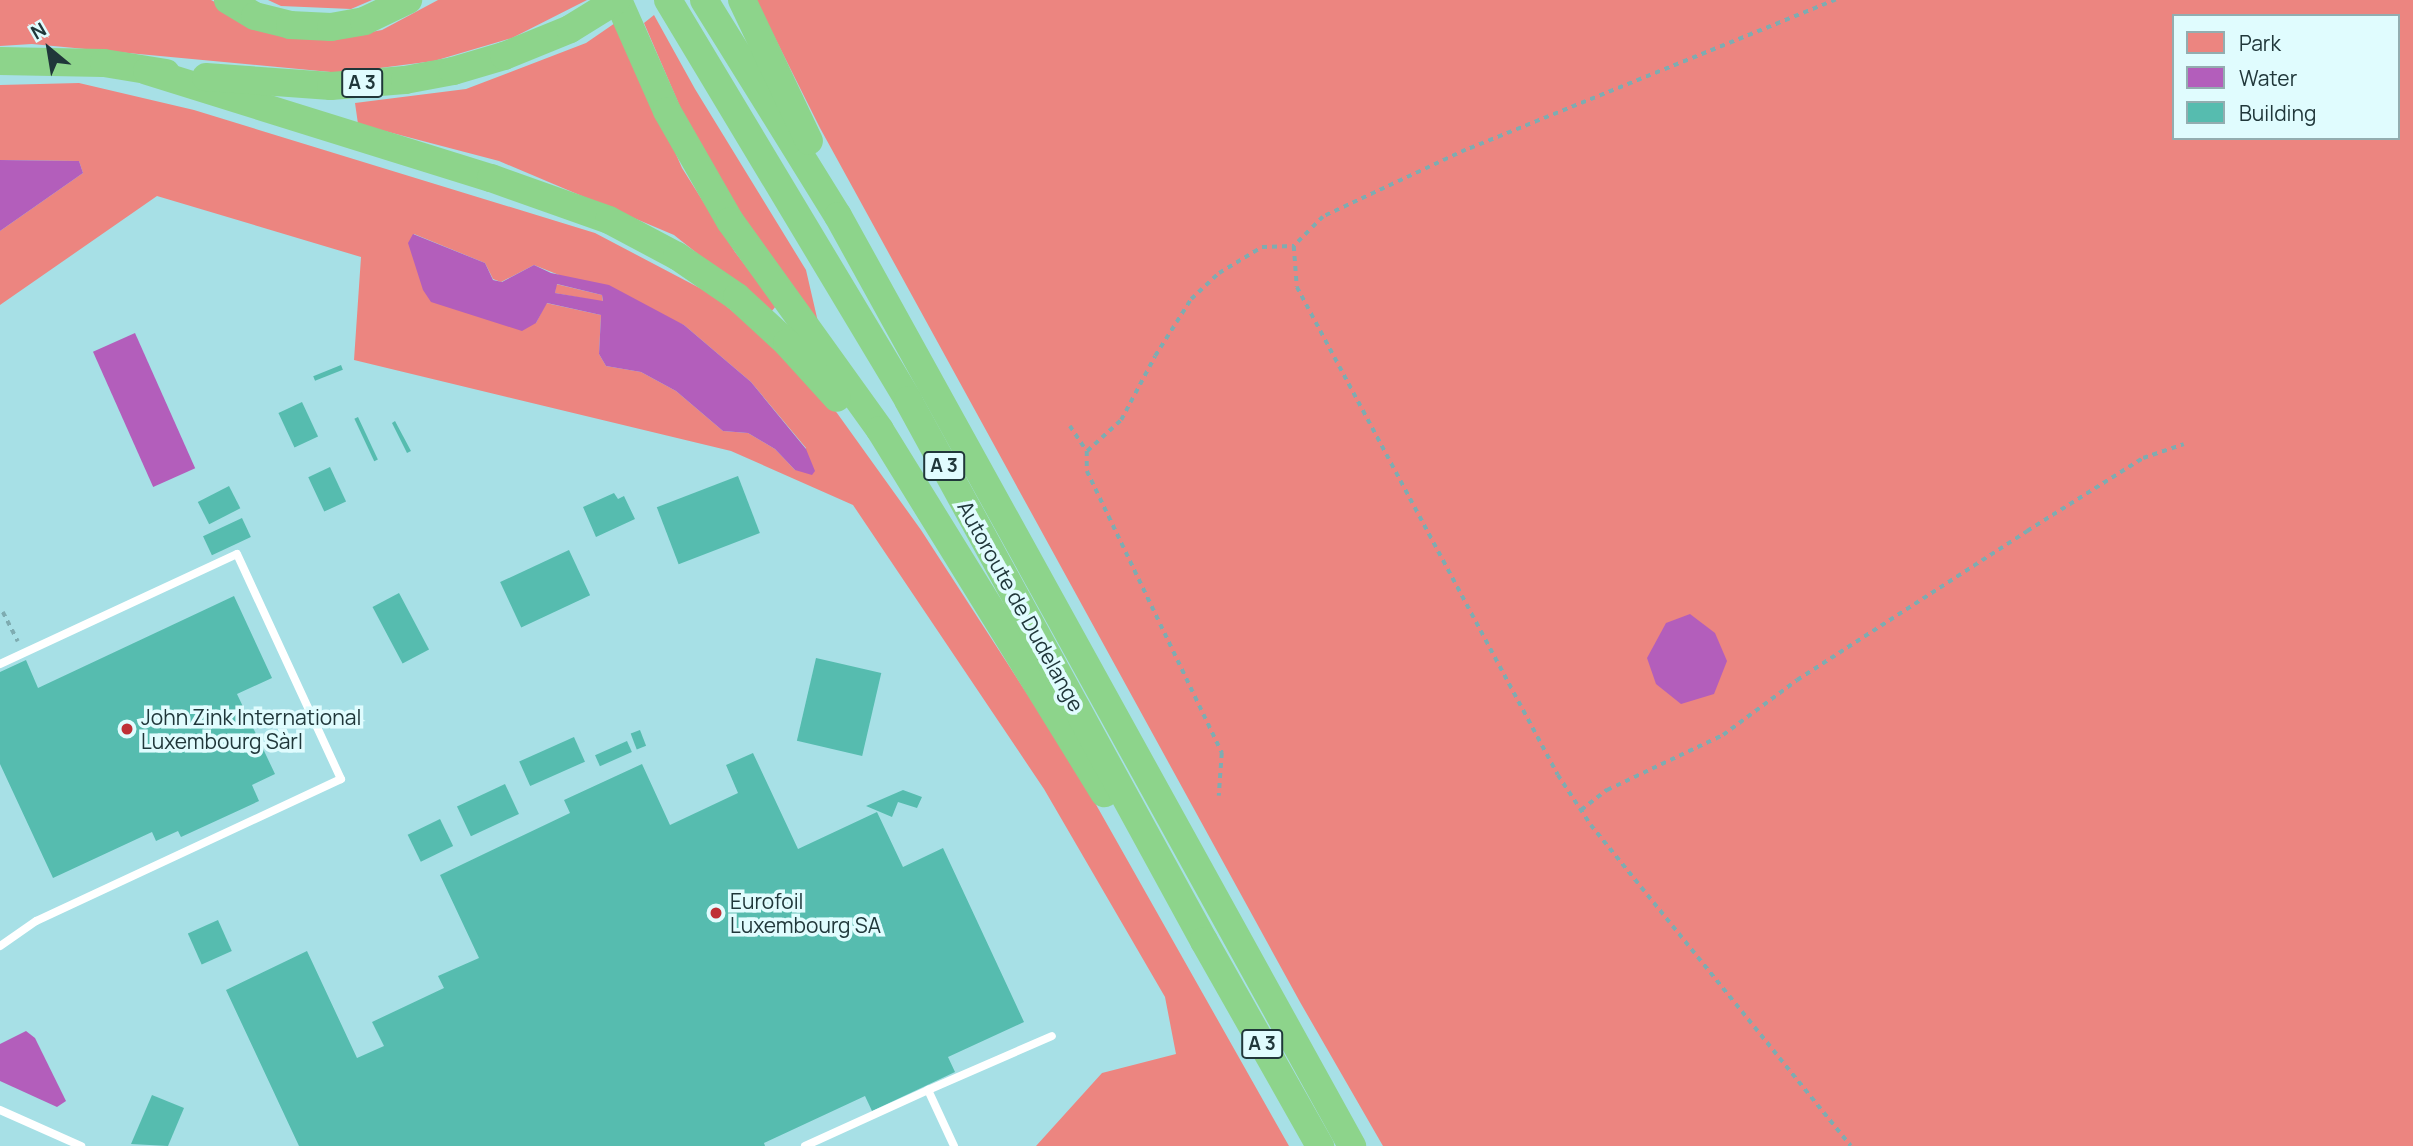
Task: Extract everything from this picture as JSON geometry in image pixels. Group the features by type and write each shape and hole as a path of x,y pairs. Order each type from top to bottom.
{"highway":[{"path":"228,0 255,16 278,22 331,27 363,21 408,0"},
{"name":"A 3","path":"0,61 104,63 147,71 276,84 331,86 405,80 453,71 491,60 570,29 617,0 667,111 723,210 880,430 931,517 1086,765 1204,942"},
{"name":"Autoroute de Dudelange","path":"668,0 908,400 1204,942 1320,1146"},
{"name":"Autoroute de Dudelange","path":"704,0 838,216 1352,1146"},
{"name":"A 3","path":"742,0 806,132 838,216"},
{"name":"A 3","path":"147,71 491,178 609,220 677,256 737,297 787,344 846,408 931,517"}],"lane":[{"path":"0,664 237,554 341,779 36,921 0,946"},
{"path":"804,1146 1052,1036"},
{"path":"928,1090 954,1146"},
{"path":"0,1110 81,1146"}],"path":[{"path":"1087,451 1121,421 1155,356 1191,299 1219,272 1262,247 1294,246 1323,217 1466,150 1836,0"},
{"path":"1294,246 1297,287 1558,775 1581,810 1851,1146"},
{"path":"1070,426 1087,451 1087,471 1222,753 1219,796"},
{"path":"1581,810 1607,790 1724,735 1797,680 2027,531 2143,458 2184,444"},
{"path":"2,612 24,653"}],"green space":[{"path":"0,0 211,0 277,33 328,40 382,30 438,0 587,0 512,38 434,61 341,73 32,44 0,46"},
{"path":"268,0 372,0 351,9 281,6"},
{"path":"756,0 2413,0 2413,1146 1383,1146 1300,1002 820,128"},
{"path":"654,15 695,89 806,270 818,322 741,215 684,116 644,23"},
{"path":"618,21 682,168 735,252 776,306 771,312 674,235 499,161 358,124 355,103 466,89 586,43"},
{"path":"79,83 194,110 595,233 711,294 781,350 837,413 921,530 1077,771 1289,1146 1036,1146 1102,1073 1176,1054 1165,997 1044,789 853,505 731,451 354,360 361,257 157,196 0,305 0,231 83,173 79,161 0,160 0,85","holes":["414,234 485,263 493,279 501,282 534,265 684,325 751,382 806,448 795,470 775,449 748,433 723,431 676,391 641,372 606,366 599,354 601,315 546,303 536,323 409,243"]},
{"path":"556,284 602,295 603,302 555,293"}],"water":[{"path":"0,160 79,161 83,173 0,231"},
{"path":"413,234 485,263 493,280 502,282 534,265 551,273 609,285 684,325 751,382 806,449 815,471 812,475 795,470 775,449 748,433 723,431 676,391 641,372 606,366 599,354 601,315 547,303 536,323 522,331 431,302 423,290 408,243","holes":["557,284 602,295 603,301 555,293"]},
{"path":"135,333 195,468 153,487 93,352"},
{"path":"1690,614 1715,633 1727,661 1714,694 1681,704 1656,684 1647,658 1666,623"},
{"path":"26,1031 35,1038 66,1101 57,1107 0,1081 0,1044"}],"building":[{"path":"341,365 343,370 315,381 313,376"},
{"path":"302,402 318,436 294,447 278,413"},
{"path":"358,417 378,460 374,461 354,419"},
{"path":"395,421 411,451 407,453 392,423"},
{"path":"330,467 346,501 324,512 308,477"},
{"path":"738,476 760,533 679,564 657,507"},
{"path":"229,486 240,508 209,524 198,502"},
{"path":"614,493 618,499 624,496 635,519 596,537 583,507"},
{"path":"242,518 251,537 212,555 203,536"},
{"path":"569,550 590,595 521,627 500,582"},
{"path":"399,593 429,650 403,664 373,607"},
{"name":"John Zink International Luxembourg Sàrl","path":"234,596 272,678 237,694 275,774 252,785 259,801 181,837 178,831 156,841 152,832 53,878 0,764 0,672 26,660 38,688"},
{"path":"816,658 881,673 862,756 797,741"},
{"path":"640,730 646,746 637,749 631,734"},
{"path":"574,737 585,762 530,786 519,761"},
{"path":"627,741 632,752 600,766 595,755"},
{"name":"Eurofoil Luxembourg SA","path":"753,753 798,849 877,812 903,867 943,848 1024,1022 948,1057 955,1072 872,1111 865,1096 764,1143 765,1146 299,1146 226,990 307,951 357,1058 384,1046 372,1022 444,988 438,976 479,958 440,875 570,813 564,800 642,764 670,825 738,793 726,765"},
{"path":"505,784 519,814 471,836 457,806"},
{"path":"903,790 922,797 917,808 898,802 892,817 866,806"},
{"path":"440,819 453,846 421,862 408,835"},
{"path":"218,920 232,951 202,964 188,933"},
{"path":"152,1095 184,1108 168,1146 131,1144"}],"place":[{"name":"John Zink International Luxembourg Sàrl","path":"127,729"},
{"name":"Eurofoil Luxembourg SA","path":"716,913"}]}
